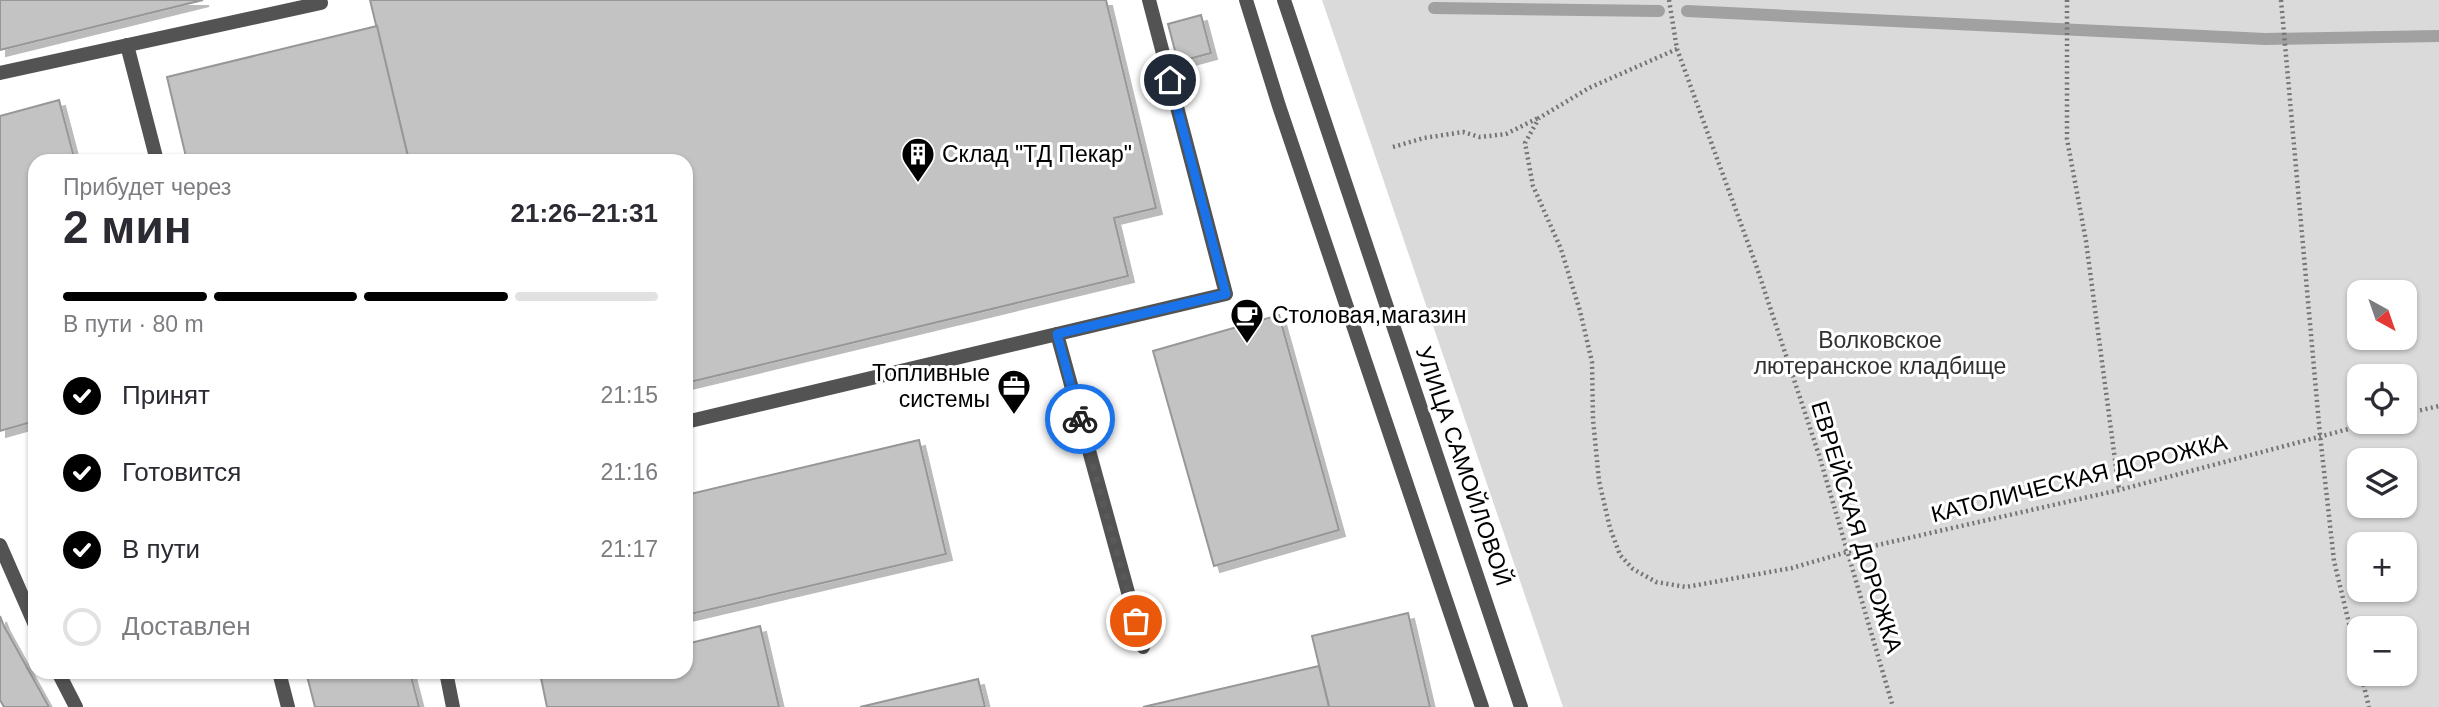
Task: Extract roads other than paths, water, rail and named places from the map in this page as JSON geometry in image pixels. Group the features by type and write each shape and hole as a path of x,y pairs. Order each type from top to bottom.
{"street":[{"path":"0,73 321,3 320,0"},
{"path":"693,420 1226,294 1149,0"},
{"path":"1247,0 1284,119 1482,707"},
{"name":"УЛИЦА САМОЙЛОВОЙ","path":"1284,0 1521,707"},
{"path":"127,45 155,154"},
{"path":"1057,334 1143,647"},
{"path":"0,545 28,609"},
{"path":"62,679 76,707"},
{"path":"281,679 288,707"},
{"path":"447,679 453,707"}],"waterway":[{"path":"1434,8 1659,11"},
{"path":"1687,11 2265,39 2439,36"}],"place":[{"name":"Склад \"ТД Пекар\"","path":"918,184"},
{"name":"Столовая,магазин","path":"1247,345"},
{"name":"Топливные системы","path":"1014,416"}],"park label":[{"name":"Волковское лютеранское кладбище","path":"1880,353"}]}
